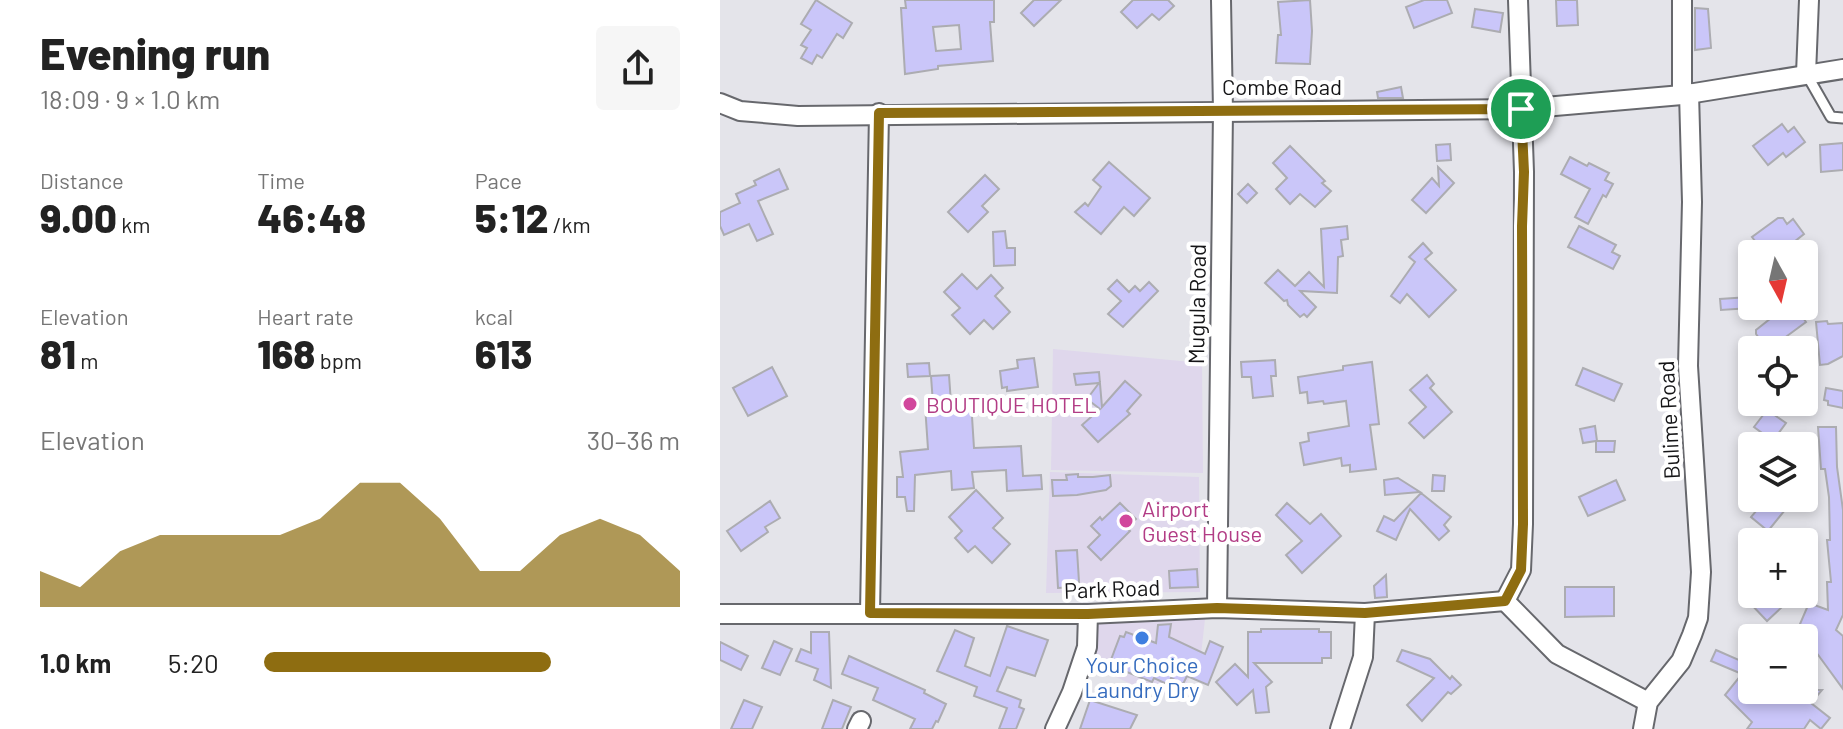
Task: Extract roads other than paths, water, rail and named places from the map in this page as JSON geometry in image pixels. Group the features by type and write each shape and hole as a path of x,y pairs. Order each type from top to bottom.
{"street":[{"name":"Mugula Road","path":"1217,608 1223,111 1221,0"},
{"path":"1518,0 1524,172 1523,524 1521,570 1505,601 1557,654 1648,702"},
{"name":"Bulime Road","path":"1643,729 1648,702 1681,661 1698,618 1700,587 1688,366 1692,202 1682,0"},
{"path":"1806,74 1809,0"},
{"name":"Combe Road","path":"720,103 740,111 798,116 1521,109 1685,94 1843,69"},
{"path":"870,613 879,113"},
{"name":"Park Road","path":"720,614 1088,614 1217,608 1365,613 1505,601"},
{"path":"1340,729 1363,657 1365,613"},
{"path":"1055,729 1087,647 1088,614"}],"lane":[{"path":"1806,74 1831,117 1843,118"}],"place":[{"name":"BOUTIQUE HOTEL","path":"910,404"},
{"name":"Airport Guest House","path":"1126,521"},
{"name":"Your Choice Laundry Dry","path":"1142,638"}]}
